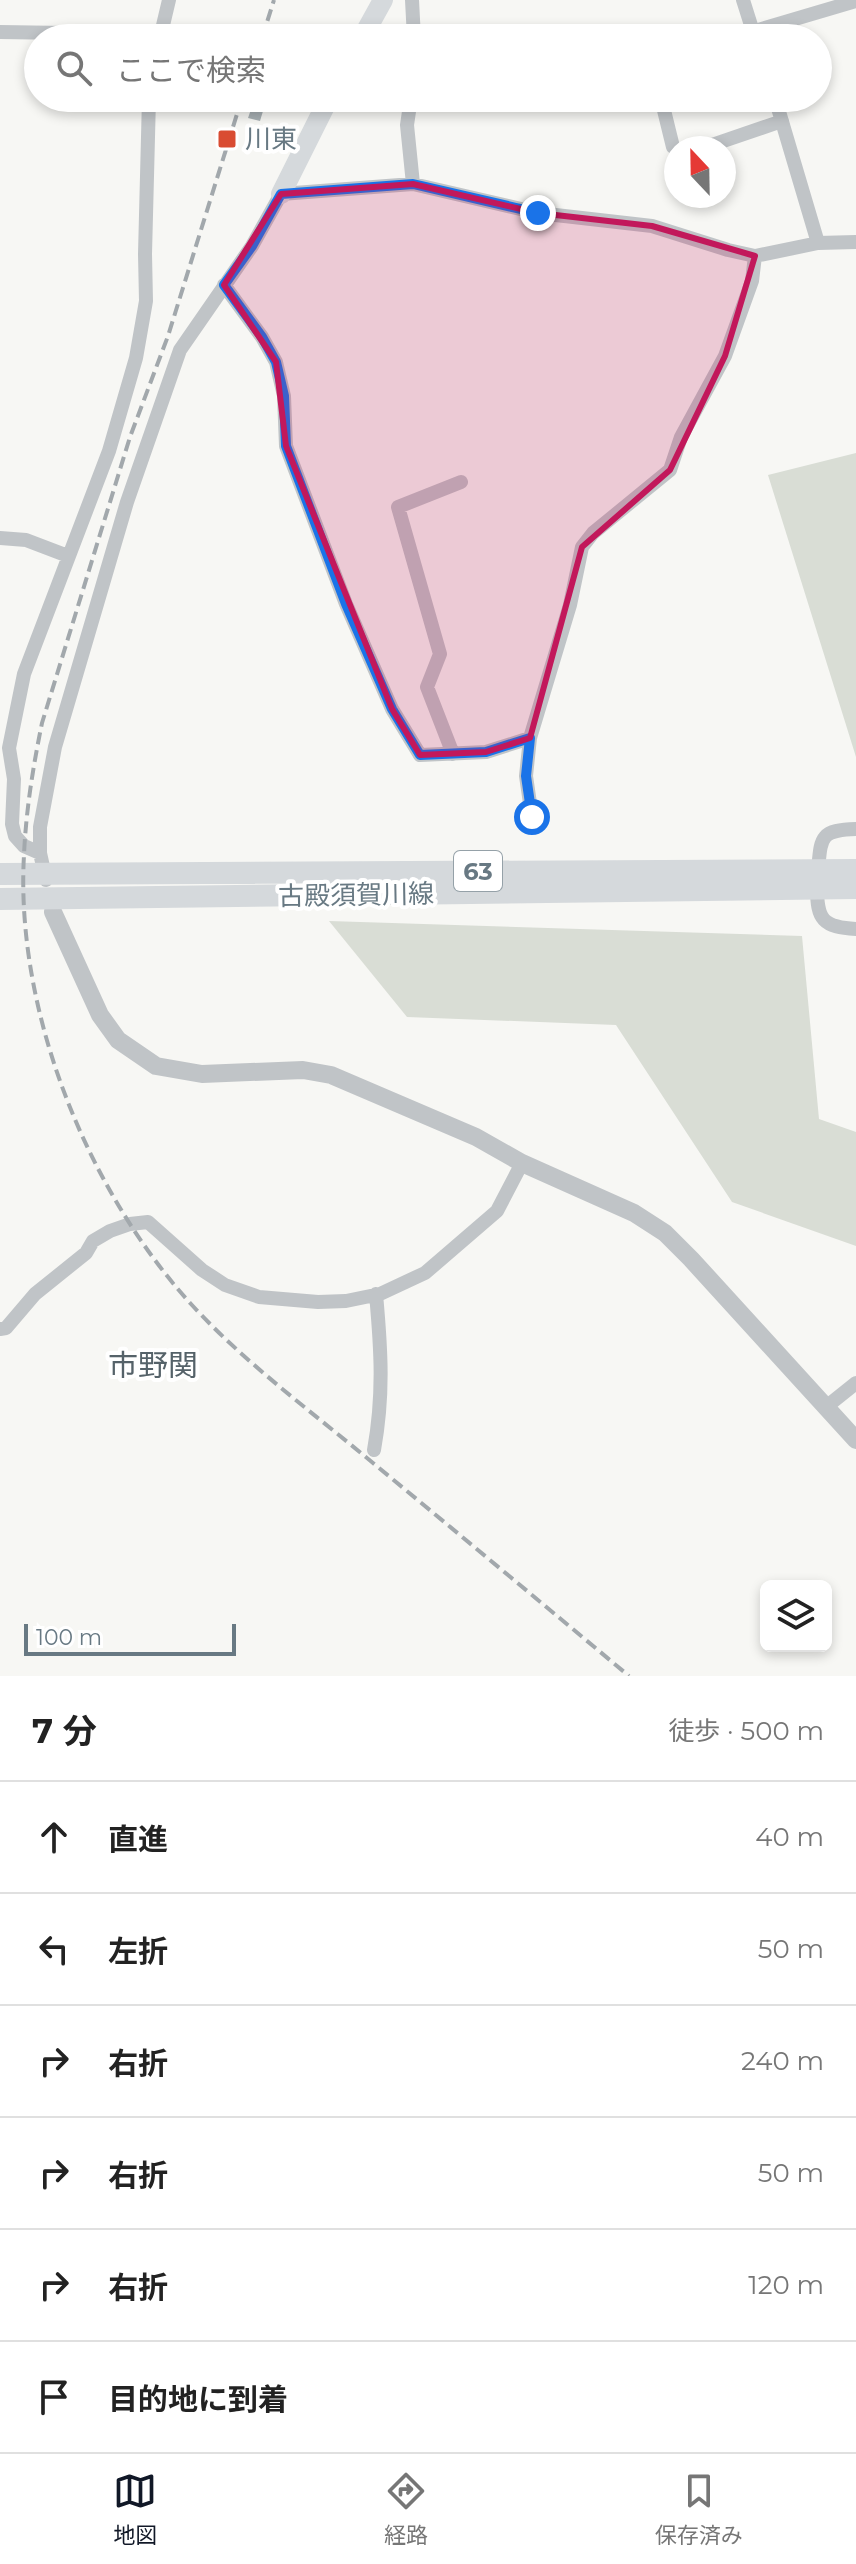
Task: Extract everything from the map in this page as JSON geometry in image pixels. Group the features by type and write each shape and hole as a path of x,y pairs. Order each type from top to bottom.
{"main road":[{"path":"370,24 383,0"},
{"path":"281,194 322,112"},
{"name":"古殿須賀川線","path":"0,899 575,893 818,879 856,870"},
{"name":"古殿須賀川線","path":"0,874 818,879 856,888"}],"street":[{"path":"163,24 169,0"},
{"path":"412,0 413,24"},
{"path":"743,0 751,24"},
{"path":"785,24 856,1"},
{"path":"0,32 24,32"},
{"path":"40,853 24,846 15,836 12,824 14,779 9,748 24,674 109,451 136,358 146,301 149,112"},
{"path":"409,112 407,125 413,184"},
{"path":"664,112 670,136"},
{"path":"779,112 818,243"},
{"path":"736,137 782,121"},
{"path":"856,242 818,243 755,256 652,226 538,213 413,184 281,194 252,246 180,350 127,502 55,747 40,827 40,853 53,912 100,1015 118,1040 156,1066 202,1074 303,1070 331,1075 476,1137 522,1163 634,1213 665,1233 856,1440"},
{"path":"532,817 526,776 530,738 570,605 582,547 593,533 670,470 681,437 725,356 752,281 755,256"},
{"path":"224,285 276,362 284,396 286,446 346,604 392,709 420,755 486,752 530,738"},
{"path":"453,754 427,687 440,654 398,507 461,482"},
{"path":"0,538 26,540 68,556"},
{"path":"856,829 835,829 825,836 820,847 817,908 821,918 830,925 856,929"},
{"path":"0,1329 6,1328 35,1294 86,1253 93,1241 130,1224 148,1222 202,1270 225,1285 259,1297 318,1302 346,1301 376,1294 425,1273 467,1239 497,1211 522,1163"},
{"path":"374,1450 381,1409 382,1362 376,1294"},
{"path":"826,1407 856,1383"}],"highlighted area":[{"path":"413,184 538,213 652,226 755,256 725,356 670,470 582,547 530,738 486,752 420,755 392,709 286,446 276,362 224,285 281,194"}],"shaded area":[{"path":"856,453 856,757 768,475"},
{"path":"329,921 802,936 819,1119 856,1132 856,1246 732,1202 616,1025 407,1017"}],"building":[{"path":"250,112 263,112 260,121 248,118"}],"railway":[{"path":"266,24 274,0"},
{"path":"238,112 168,336 130,437 42,723 26,822 24,914 32,975 45,1035 65,1095 90,1153 120,1208 191,1304 279,1386 629,1676"}],"place":[{"name":"川東","path":"227,139"}],"district":[{"name":"市野関","path":"153,1365"}],"route":[{"path":"532,817 526,776 530,738 486,752 420,755 392,709 346,604 286,446 284,396 276,362 224,285 252,246 281,194 413,184 538,213"}]}
